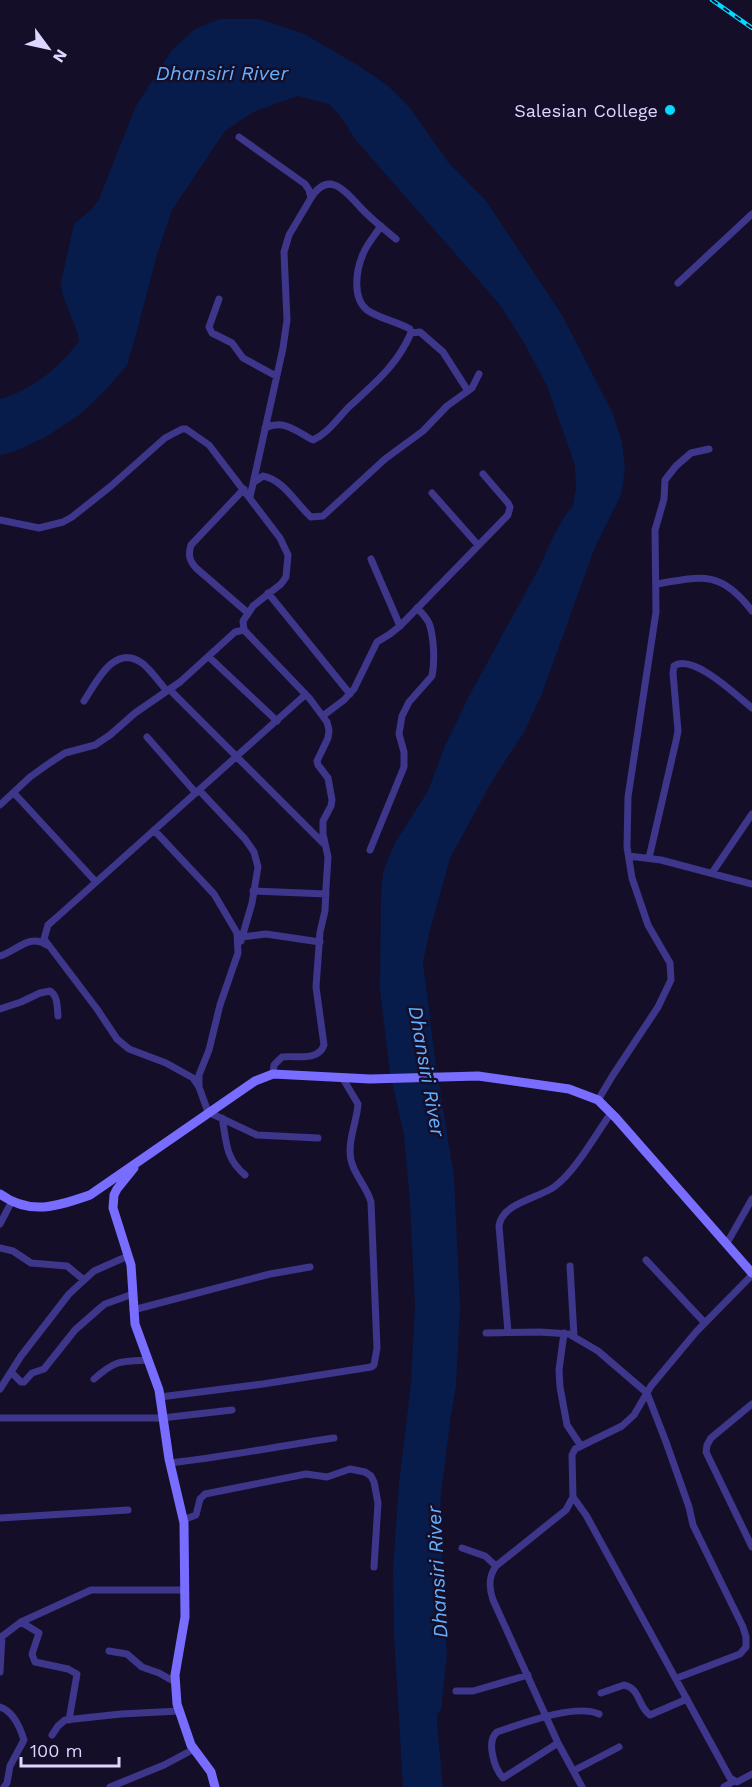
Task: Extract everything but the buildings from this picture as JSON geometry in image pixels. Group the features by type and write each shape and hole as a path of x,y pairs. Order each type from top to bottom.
{"main road":[{"path":"0,1194 12,1201 36,1208 61,1205 90,1195 208,1112 255,1081 273,1074 370,1079 478,1076 570,1089 598,1100 727,1243 752,1274"},
{"path":"141,1159 117,1189 113,1208 131,1265 135,1324 160,1397 170,1463 183,1520 185,1617 175,1682 179,1711 186,1733 194,1749 211,1772 216,1787"}],"street":[{"path":"239,137 305,184 310,198"},
{"path":"250,497 283,348 287,320 284,252 289,235 310,198 321,186 332,184 346,191 361,208 396,239"},
{"path":"678,283 752,214"},
{"path":"381,226 362,255 356,289 357,297 366,309 410,329 411,333"},
{"path":"219,299 209,327 213,333 232,343 243,358 276,376"},
{"path":"411,333 420,332 443,352 468,391"},
{"path":"265,428 280,424 313,440 321,437 350,405 394,364 411,333"},
{"path":"254,482 263,476 272,478 311,518 323,516 385,459 423,430 447,406 472,388 480,374"},
{"path":"0,520 39,528 72,518 165,438 182,429 209,445 280,538 288,555 286,577 253,606 243,621 244,630 324,716 329,730 328,738 317,761 328,778 332,800 323,821 322,834 328,857 316,994 324,1045 318,1054 282,1057 274,1065 273,1074"},
{"path":"598,1100 658,1007 671,980 670,963 648,925 632,878 627,847 628,797 656,612 655,530 664,499 666,480 676,466 691,453 709,449"},
{"path":"324,716 350,694 377,642 400,626 506,518 510,511 508,503 483,474"},
{"path":"244,489 191,545 189,556 196,568 248,613"},
{"path":"432,493 478,544"},
{"path":"371,560 400,626"},
{"path":"657,584 692,579 716,580 732,588 752,611"},
{"path":"268,593 350,694"},
{"path":"370,850 404,767 405,759 399,734 402,716 409,702 428,682 433,671 430,626 417,608"},
{"path":"0,805 30,777 65,753 103,741 209,657 234,632 244,630"},
{"path":"209,657 277,721"},
{"path":"84,701 114,660 128,659 141,662 325,845"},
{"path":"649,858 678,731 674,666 678,663 686,663 698,667 752,708"},
{"path":"200,1087 186,1073 124,1046 44,939 48,925 305,695"},
{"path":"147,737 245,839 254,852 258,867 252,903 238,953 220,1005 209,1050 199,1075 200,1087 208,1112 257,1135 318,1138"},
{"path":"14,793 96,882"},
{"path":"712,873 752,814"},
{"path":"154,830 220,902 237,933 238,953"},
{"path":"629,856 649,858 752,884"},
{"path":"253,891 326,894"},
{"path":"242,937 262,934 320,942"},
{"path":"0,956 33,940 49,947"},
{"path":"0,1010 50,991 57,999 58,1016"},
{"path":"160,1397 263,1384 374,1365 377,1348 371,1202 351,1160 351,1143 358,1104 342,1077"},
{"path":"508,1332 500,1219 509,1209 556,1186 574,1166 611,1113"},
{"path":"222,1118 230,1159 245,1175"},
{"path":"727,1243 752,1199"},
{"path":"0,1224 12,1201"},
{"path":"0,1248 13,1251 31,1263 67,1266 84,1280"},
{"path":"0,1389 21,1356 63,1302 84,1280 94,1271 128,1256"},
{"path":"646,1260 704,1322"},
{"path":"570,1266 574,1336"},
{"path":"133,1310 270,1274 310,1267"},
{"path":"582,1787 558,1743 493,1600 490,1578 496,1566 566,1510 573,1497 572,1455 575,1449 622,1426 634,1415 646,1393 704,1322 752,1274"},
{"path":"11,1372 21,1382 24,1382 32,1373 44,1369 75,1330 100,1308 133,1294"},
{"path":"486,1333 564,1333 574,1336 598,1351 646,1393 686,1496 693,1525 746,1637 746,1647 740,1654 677,1678"},
{"path":"564,1333 559,1370 560,1387 567,1425 581,1446"},
{"path":"94,1378 111,1365 123,1361 148,1360"},
{"path":"752,1404 711,1438 706,1452 752,1548"},
{"path":"0,1418 162,1418 232,1410"},
{"path":"170,1463 219,1458 334,1438"},
{"path":"183,1520 196,1515 200,1499 205,1494 306,1474 331,1477 354,1469 365,1472 374,1482 378,1503 374,1567"},
{"path":"573,1497 586,1515 730,1778 734,1781"},
{"path":"0,1518 128,1510"},
{"path":"462,1548 485,1556 496,1566"},
{"path":"0,1672 1,1637 21,1622 91,1590 185,1590"},
{"path":"21,1622 39,1633 32,1654 36,1662 72,1670 77,1674 69,1720"},
{"path":"109,1651 127,1654 142,1667 175,1682"},
{"path":"456,1691 473,1691 528,1675"},
{"path":"601,1693 628,1685 650,1715 687,1699"},
{"path":"0,1707 12,1714 24,1740 10,1766 7,1784 4,1787"},
{"path":"52,1735 61,1722 69,1720 179,1711"},
{"path":"558,1743 502,1778 491,1743 494,1734 547,1716 585,1711 599,1714"},
{"path":"573,1771 619,1747"},
{"path":"110,1787 164,1765 194,1749"},
{"path":"724,1787 752,1774"}],"water":[{"name":"Dhansiri River","path":"220,19 259,19 304,34 387,85 409,107 448,162 486,201 562,315 613,414 622,442 625,469 621,495 595,547 541,696 524,732 492,781 450,858 423,962 435,1058 454,1177 460,1306 456,1386 441,1495 432,1612 436,1660 437,1724 443,1787 403,1787 394,1636 393,1569 399,1484 411,1383 415,1306 404,1135 390,1073 380,990 383,872 395,843 428,791 445,746 468,698 539,568 555,533 573,506 576,489 575,465 547,386 501,306 355,139 339,114 329,104 297,96 253,112 225,131 172,210 158,251 127,365 106,390 78,416 44,438 13,452 0,455 0,399 34,384 54,368 79,341 63,296 61,282 74,224 91,210 99,199 135,108 172,50 195,29"}],"waterway":[{"name":"Dhansiri River","path":"435,1552 441,1655 435,1708"}],"railway":[{"path":"712,0 752,28"}],"place":[{"name":"Salesian College","path":"670,110"}]}
